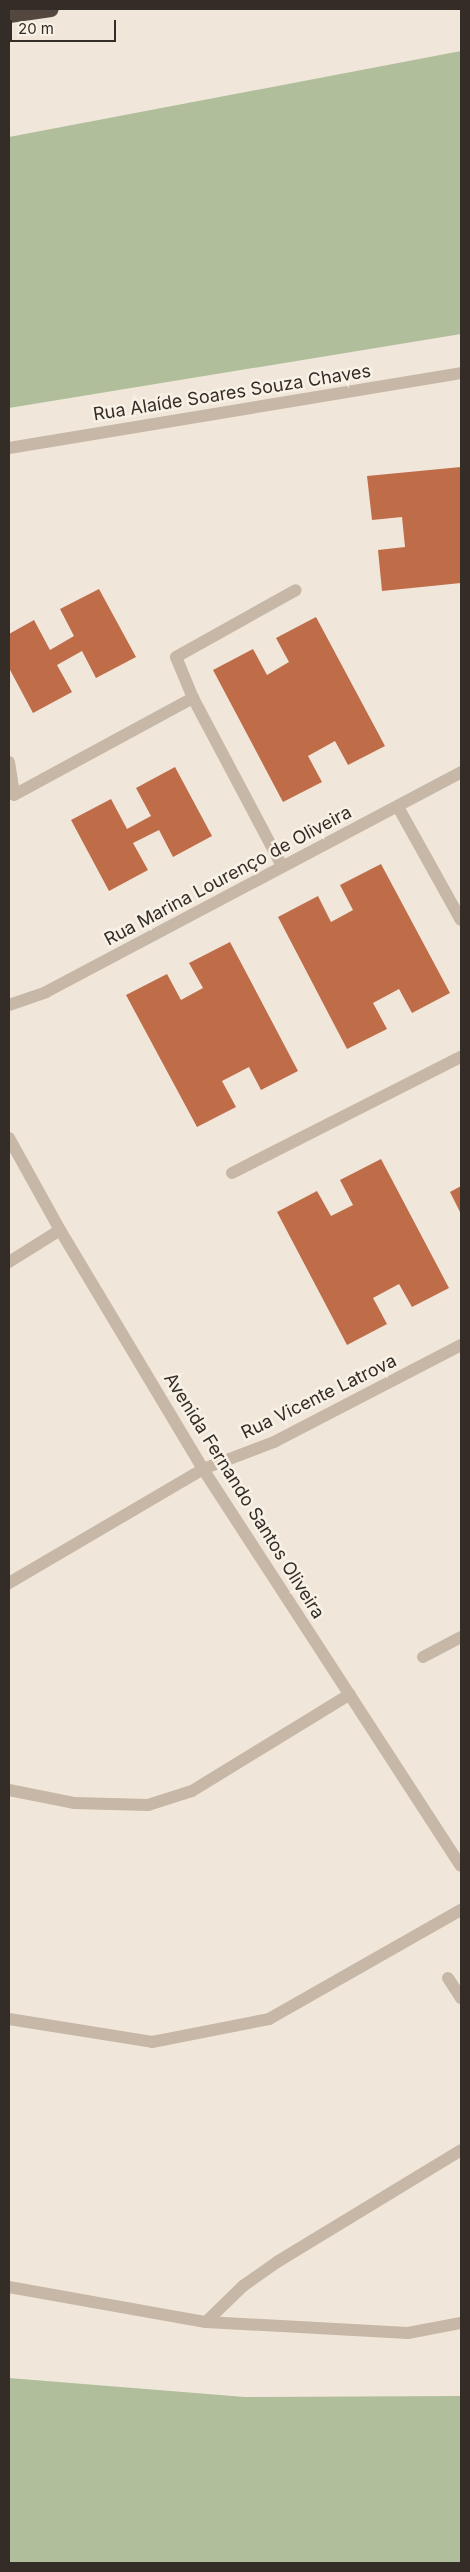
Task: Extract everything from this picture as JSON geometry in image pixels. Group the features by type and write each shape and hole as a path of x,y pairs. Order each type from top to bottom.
{"highway":[{"path":"9,15 51,9"}],"street":[{"name":"Rua Alaíde Soares Souza Chaves","path":"9,448 461,373"},
{"path":"282,866 193,698 176,657 296,590"},
{"path":"9,762 14,795 193,698"},
{"name":"Rua Marina Lourenço de Oliveira","path":"9,1005 46,992 461,772"},
{"path":"398,807 461,920"},
{"path":"232,1173 461,1057"},
{"name":"Avenida Fernando Santos Oliveira","path":"9,1138 60,1230 203,1469 461,1866"},
{"path":"9,1262 60,1230"},
{"name":"Rua Vicente Latrova","path":"9,1582 203,1469 274,1442 461,1345"},
{"path":"424,1657 461,1637"},
{"path":"9,1790 74,1803 148,1805 192,1792 350,1694"},
{"path":"9,2019 152,2042 269,2019 461,1910"},
{"path":"448,1978 461,1998"},
{"path":"206,2322 242,2286 277,2262 461,2150"},
{"path":"9,2287 206,2322 408,2333 461,2323"}],"green space":[{"path":"461,51 461,334 9,408 9,137"},
{"path":"9,2378 245,2397 461,2396 461,2563 9,2563"}],"building":[{"path":"461,467 461,583 382,591 378,550 405,547 402,517 372,520 367,476"},
{"path":"99,589 136,657 96,678 82,651 57,665 72,692 33,713 9,668 9,634 34,620 50,650 74,636 60,609"},
{"path":"316,617 385,746 348,765 335,741 308,756 322,782 283,802 213,670 253,649 267,675 289,662 276,638"},
{"path":"175,767 212,836 173,857 159,830 133,843 148,870 109,891 71,820 111,799 127,829 151,816 136,788"},
{"path":"381,864 450,993 412,1013 399,989 373,1003 387,1029 347,1049 278,917 318,896 331,922 353,910 340,885"},
{"path":"230,942 298,1071 261,1090 249,1067 222,1081 236,1107 197,1127 126,995 167,974 181,1000 203,988 189,963"},
{"path":"381,1159 449,1288 412,1307 399,1284 373,1298 387,1324 347,1345 277,1212 317,1191 331,1216 353,1205 340,1180"},
{"path":"461,1186 461,1214 450,1192"}]}
